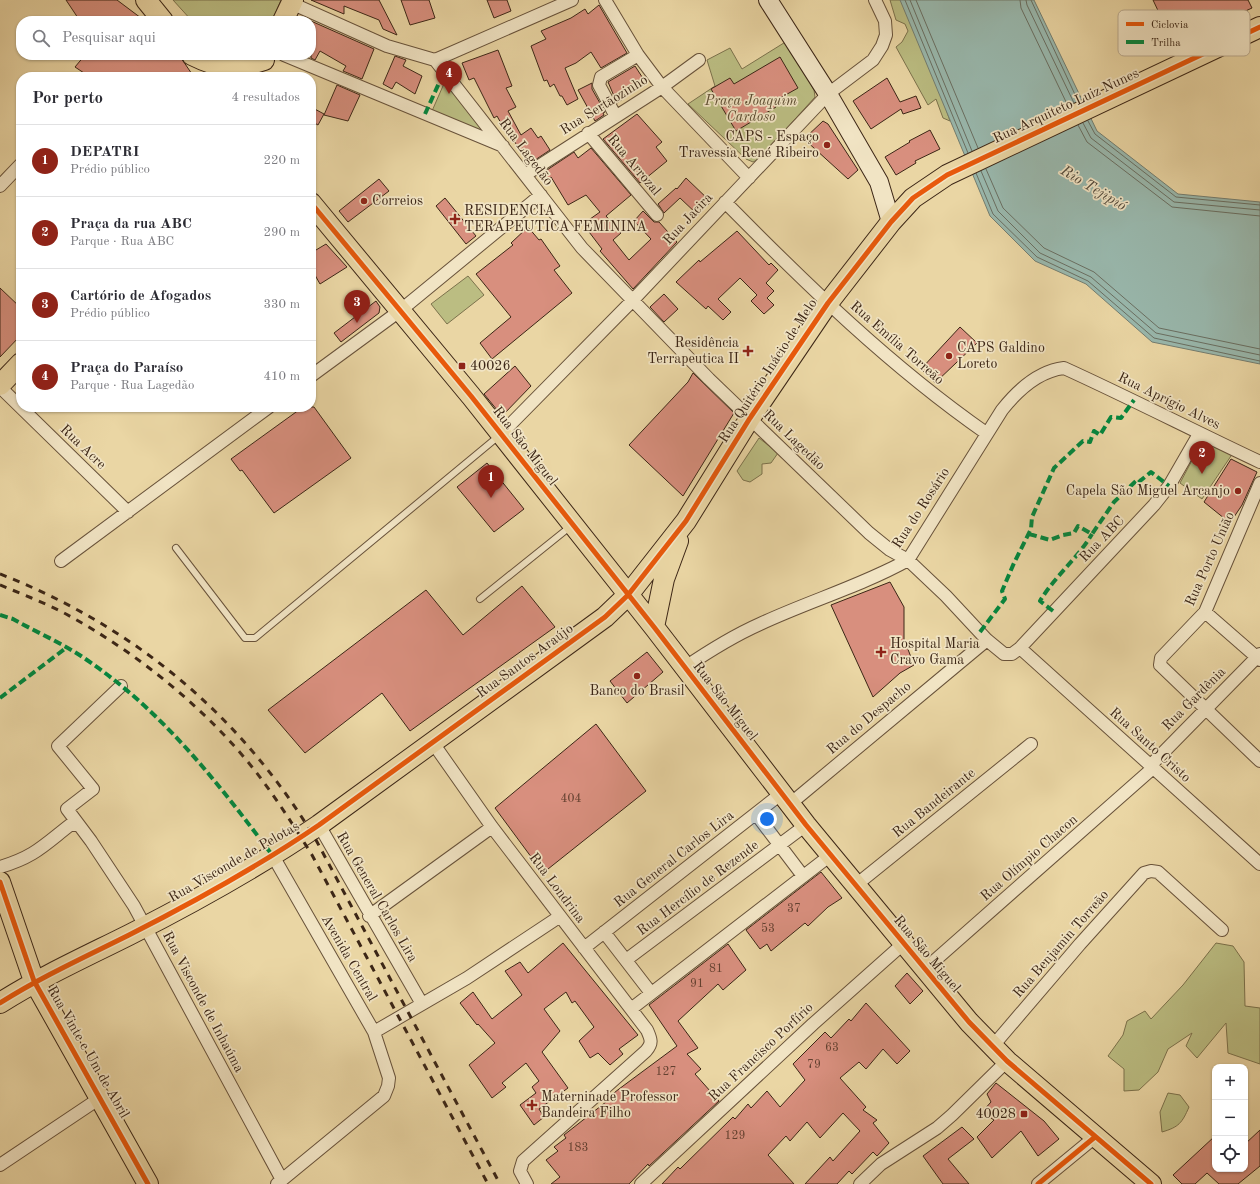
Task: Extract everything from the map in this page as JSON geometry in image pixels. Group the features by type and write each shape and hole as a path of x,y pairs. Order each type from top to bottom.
{"main road":[{"path":"146,0 159,16"},
{"path":"768,0 828,94 879,182 891,222"},
{"path":"285,16 292,2"},
{"name":"Rua Arquiteto Luiz Nunes","path":"1250,32 1260,27"},
{"name":"Rua Arquiteto Luiz Nunes","path":"947,175 1198,56"},
{"path":"195,60 203,72"},
{"path":"201,60 211,65 228,68 263,64"},
{"name":"Rua Quitério Inácio de Melo","path":"628,595 686,521 750,418 828,303 891,222 913,198 947,175"},
{"name":"Rua São Miguel","path":"316,210 401,310 501,434 654,627 806,825 832,854 924,970 968,1022 1007,1061 1151,1184"},
{"path":"0,386 16,368"},
{"path":"654,627 664,579 686,521"},
{"name":"Rua Santos Araújo","path":"433,743 605,617 628,595"},
{"name":"Rua Visconde de Pelotas","path":"0,1003 34,982 146,926 273,856 319,825 433,743"},
{"name":"Rua Vinte e Um de Abril","path":"0,882 34,982 148,1184"}],"street":[{"path":"292,2 387,46 435,60 572,0"},
{"path":"605,0 638,55 662,87 749,178"},
{"name":"Rua Jacira","path":"501,434 632,300 828,94 873,60 882,46 886,35 885,21 876,0"},
{"path":"615,115 599,85 598,80 638,55"},
{"path":"296,60 504,146"},
{"name":"Rua Lagedão","path":"435,60 504,146 582,248 632,300 750,418 869,533 890,550 908,560 946,596 987,640 1004,654 1016,651"},
{"name":"Rua Sertãozinho","path":"525,174 615,115 662,87 699,60"},
{"name":"Rua Arrozal","path":"588,133 657,215"},
{"path":"0,186 16,169"},
{"path":"316,372 401,310 541,195"},
{"name":"Rua Emília Torreão","path":"725,202 828,303 882,352 943,402 986,433"},
{"name":"Rua do Rosário","path":"684,668 718,645 760,623 849,589 908,560 986,433 1002,410 1021,390 1047,373 1064,368"},
{"name":"Rua Aprígio Alves","path":"1064,368 1134,400 1199,434 1260,462"},
{"name":"Rua Acre","path":"0,386 16,402"},
{"name":"Rua Acre","path":"26,412 128,512"},
{"path":"61,561 262,412"},
{"name":"Rua ABC","path":"1016,651 1154,505 1169,486 1199,434"},
{"name":"Rua Porto União","path":"1205,708 1164,670 1160,664 1161,658 1205,612 1260,483"},
{"path":"1205,612 1259,657"},
{"name":"Rua do Despacho","path":"786,798 987,640"},
{"name":"Rua Santo Cristo","path":"1016,651 1152,767 1260,864"},
{"name":"Rua Gardênia","path":"1152,767 1205,708 1259,657"},
{"name":"Rua Visconde de Inhaúma","path":"121,686 58,746 93,789 67,809 130,900 146,926 280,1182"},
{"path":"1205,708 1260,761"},
{"name":"Rua Londrina","path":"433,743 492,827 559,917 647,1030 651,1039 651,1046 646,1051 523,1161 520,1171 527,1184"},
{"name":"Rua Bandeirante","path":"856,885 1031,744"},
{"name":"Rua Olímpio Chacon","path":"924,970 1152,767"},
{"name":"Rua General Carlos Lira","path":"584,948 756,814 786,798"},
{"path":"756,814 803,876"},
{"path":"0,867 30,856 44,847 70,825 74,823 79,825"},
{"name":"Rua General Carlos Lira","path":"319,825 369,916 422,1004"},
{"name":"Rua Hercílio de Rezende","path":"626,960 806,825"},
{"path":"369,916 492,827"},
{"path":"631,1009 832,854"},
{"name":"Avenida Central","path":"273,856 374,1032 389,1078 384,1096 280,1182"},
{"name":"Rua Benjamin Torreão","path":"992,1047 1080,944 1144,873 1151,870 1158,872 1222,930"},
{"path":"374,1032 467,978 559,917"},
{"path":"604,932 651,993"},
{"name":"Rua Francisco Porfírio","path":"641,1184 813,1024 903,944"},
{"path":"860,1184 881,1164 937,1128 1007,1061"},
{"path":"0,1165 100,1098"},
{"path":"1038,1184 1095,1137"}],"lane":[{"path":"176,548 245,638 255,638 501,434"},
{"path":"480,599 572,525"}],"green space":[{"path":"173,0 281,0 274,16 187,16"},
{"path":"890,0 909,0 950,121 943,118 936,99 928,105 896,47 902,42 908,31 905,24 896,20"},
{"name":"Praça Joaquim Cardoso","path":"787,41 814,90 815,97 759,159 753,162 746,159 688,104 715,86 707,60 730,48 742,69"},
{"path":"446,79 485,127 483,133 432,111"},
{"path":"468,276 484,295 447,324 431,304"},
{"path":"759,438 778,453 771,463 762,464 762,474 750,482 743,480 737,471"},
{"path":"1206,444 1233,453 1202,499 1180,483 1197,451"},
{"path":"1216,943 1233,946 1244,962 1245,1006 1260,1008 1260,1064 1228,1053 1226,1023 1197,1058 1186,1046 1192,1033 1168,1049 1158,1072 1139,1090 1124,1091 1124,1069 1108,1056 1123,1035 1127,1021 1145,1011 1151,1019 1183,985"},
{"path":"1168,1093 1180,1095 1189,1107 1179,1124 1162,1132 1160,1112"}],"water":[{"name":"Rio Tejipió","path":"900,0 1034,0 1097,131 1178,194 1260,202 1260,364 1152,342 1086,284 1035,261 990,216"}],"building":[{"path":"66,0 117,0 138,16 77,16"},
{"path":"311,0 379,0 397,35 383,29 379,20 344,6 344,14"},
{"path":"401,0 429,0 435,18 410,25"},
{"path":"487,0 507,0 511,11 494,18"},
{"path":"1153,0 1248,0 1252,8 1248,10 1158,10"},
{"path":"599,5 627,53 601,68 591,52 576,63 565,68 578,99 567,105 562,96 560,96 554,84 550,87 547,80 544,81 531,46 546,39 541,31 571,18 585,9 588,14"},
{"path":"316,23 374,49 362,79 343,71 346,66 320,51 316,58"},
{"path":"498,50 512,86 506,88 516,107 508,111 521,135 531,128 538,138 541,136 550,150 529,164 509,133 507,134 497,116 494,118 474,78 469,80 462,63"},
{"path":"395,56 406,60 403,66 422,76 415,94 396,82 392,89 383,84"},
{"path":"780,57 798,88 773,102 776,107 736,131 711,89 730,78 734,84"},
{"path":"81,60 182,60 191,72 82,72 75,67"},
{"path":"635,66 646,83 617,103 608,82"},
{"path":"887,78 900,102 916,96 921,108 903,114 901,109 871,129 853,101"},
{"path":"592,83 592,89 605,112 603,113 604,115 595,121 578,90"},
{"path":"337,85 360,95 348,121 324,115"},
{"path":"316,110 324,114 318,125 316,124"},
{"path":"637,114 662,142 656,147 667,161 640,183 603,139"},
{"name":"CAPS - Espaço Travessia René Ribeiro","path":"823,121 828,124 858,170 848,179 804,139"},
{"path":"930,130 940,149 915,161 916,163 896,175 885,157 910,142 909,141"},
{"path":"591,148 631,195 606,216 621,233 613,240 629,260 651,239 634,221 643,211 654,222 659,222 677,242 633,289 600,251 602,249 583,224 600,212 586,195 568,205 551,177 546,181 541,174 574,152 578,158"},
{"path":"686,178 711,202 698,215 680,198 664,213 658,204 676,188 677,189"},
{"name":"Correios","path":"379,179 389,191 348,222 339,211"},
{"name":"RESIDENCIA TERAPEUTICA FEMININA","path":"445,198 476,236 466,244 436,206"},
{"path":"528,227 539,240 541,239 560,266 554,270 572,293 492,359 480,343 511,317 476,274 513,245 511,243"},
{"path":"737,231 769,265 771,263 778,270 766,283 774,291 767,298 774,305 764,314 751,301 757,295 740,278 718,299 731,312 723,320 708,306 706,309 676,282 699,260 700,262"},
{"path":"326,244 347,267 320,284 316,277 316,250"},
{"path":"0,288 16,303 16,340 0,357"},
{"path":"664,294 678,309 664,322 650,307"},
{"path":"376,301 380,307 379,313 341,342 334,333"},
{"name":"CAPS Galdino Loreto","path":"960,327 977,343 935,383 921,369"},
{"path":"515,366 531,386 502,416 484,394"},
{"path":"693,373 734,413 683,496 629,445 688,382"},
{"path":"316,410 351,458 274,513 242,470 240,471 231,459 296,412 316,412"},
{"name":"Capela São Miguel Arcanjo","path":"1231,459 1257,472 1242,505 1230,523 1204,502"},
{"path":"487,463 524,509 494,532 457,487"},
{"name":"Hospital Maria Cravo Gama","path":"890,582 904,607 904,639 914,665 900,673 873,697 831,605"},
{"path":"522,586 555,627 410,731 382,693 305,753 268,710 426,590 463,635"},
{"name":"Banco do Brasil","path":"647,652 663,672 627,703 610,681"},
{"path":"596,724 646,791 543,873 495,808"},
{"path":"821,872 842,898 828,907 808,926 805,923 771,951 767,944 760,949 746,930"},
{"path":"563,943 638,1035 619,1049 623,1054 610,1065 598,1053 590,1058 579,1041 594,1027 575,1001 572,1003 566,992 544,1009 560,1031 542,1052 568,1088 539,1109 544,1117 534,1125 520,1105 536,1093 532,1087 539,1081 526,1063 502,1083 506,1087 492,1098 469,1065 495,1043 478,1024 477,1025 460,1003 473,992 492,1019 522,995 505,971 520,962 528,973"},
{"path":"728,944 746,970 723,990 718,984 678,1021 698,1048 687,1054 701,1069 695,1074 719,1101 649,1166 648,1164 629,1184 551,1184 560,1177 546,1160 558,1151 554,1147 566,1138 564,1135 611,1098 610,1096 677,1046 649,1005"},
{"path":"907,973 923,991 910,1004 895,986"},
{"path":"866,1003 910,1051 897,1064 883,1049 866,1069 859,1062 840,1078 866,1107 863,1110 877,1120 873,1123 889,1143 877,1156 873,1152 852,1174 849,1171 837,1184 805,1184 830,1157 833,1161 860,1131 843,1113 820,1138 807,1122 790,1141 786,1136 768,1155 794,1184 662,1184 678,1167 680,1169 733,1117 735,1119 748,1104 751,1108 767,1091 780,1107 805,1080 793,1064 825,1032 831,1038 849,1019 851,1021"},
{"path":"996,1083 1044,1121 1059,1139 1038,1156 1021,1131 992,1158 977,1137 994,1120 982,1112 991,1102 987,1094"},
{"path":"962,1127 974,1139 948,1159 969,1184 943,1184 923,1156"},
{"path":"1260,1130 1260,1166 1238,1184 1219,1184 1207,1173 1195,1184 1182,1184 1173,1175 1212,1139 1212,1172 1248,1172 1248,1141"}],"railway":[{"path":"0,574 49,595 96,620 139,648 180,680 219,715 254,753 287,795 316,840 500,1184"},
{"path":"0,585 42,602 66,614 92,629 144,664 193,704 237,749 256,772 285,812 312,855 488,1184"}],"marked path":[{"path":"425,114 444,72"},
{"path":"980,632 1005,599 1002,591 1031,529 1032,517 1054,468 1083,441 1090,442 1094,431 1100,435 1111,417 1121,418 1134,400"},
{"path":"1029,534 1050,540 1074,533 1078,526 1092,534 1114,502 1138,479 1140,481 1151,472 1169,486"},
{"path":"1053,611 1040,601 1052,583 1080,551 1092,534"},
{"path":"0,615 13,619 76,653 113,679 139,701 164,724 187,749 231,801 273,856"},
{"path":"0,698 66,648"}],"cycle path":[{"path":"1250,32 1260,27"},
{"path":"0,1003 47,976 202,897 296,840 319,825 605,617 628,595 686,521 750,418 828,303 891,222 913,198 947,175 1199,56"},
{"path":"316,209 471,396 654,627 806,825 969,1022 1007,1061 1151,1184"},
{"path":"0,882 34,981 148,1184"},
{"path":"1038,1184 1095,1137"}],"place":[{"name":"Praça do Paraíso","path":"449,94"},
{"name":"CAPS - Espaço Travessia René Ribeiro","path":"827,145"},
{"name":"Correios","path":"364,201"},
{"name":"RESIDENCIA TERAPEUTICA FEMININA","path":"455,219"},
{"name":"Cartório de Afogados","path":"357,323"},
{"name":"Residência Terrapeutica II","path":"748,351"},
{"name":"CAPS Galdino Loreto","path":"949,356"},
{"name":"40026","path":"462,366"},
{"name":"Praça da rua ABC","path":"1202,474"},
{"name":"Capela São Miguel Arcanjo","path":"1238,491"},
{"name":"DEPATRI","path":"491,498"},
{"name":"Hospital Maria Cravo Gama","path":"881,652"},
{"name":"Banco do Brasil","path":"637,676"},
{"name":"Materninade Professor Bandeira Filho","path":"532,1105"},
{"name":"40028","path":"1024,1114"}]}
